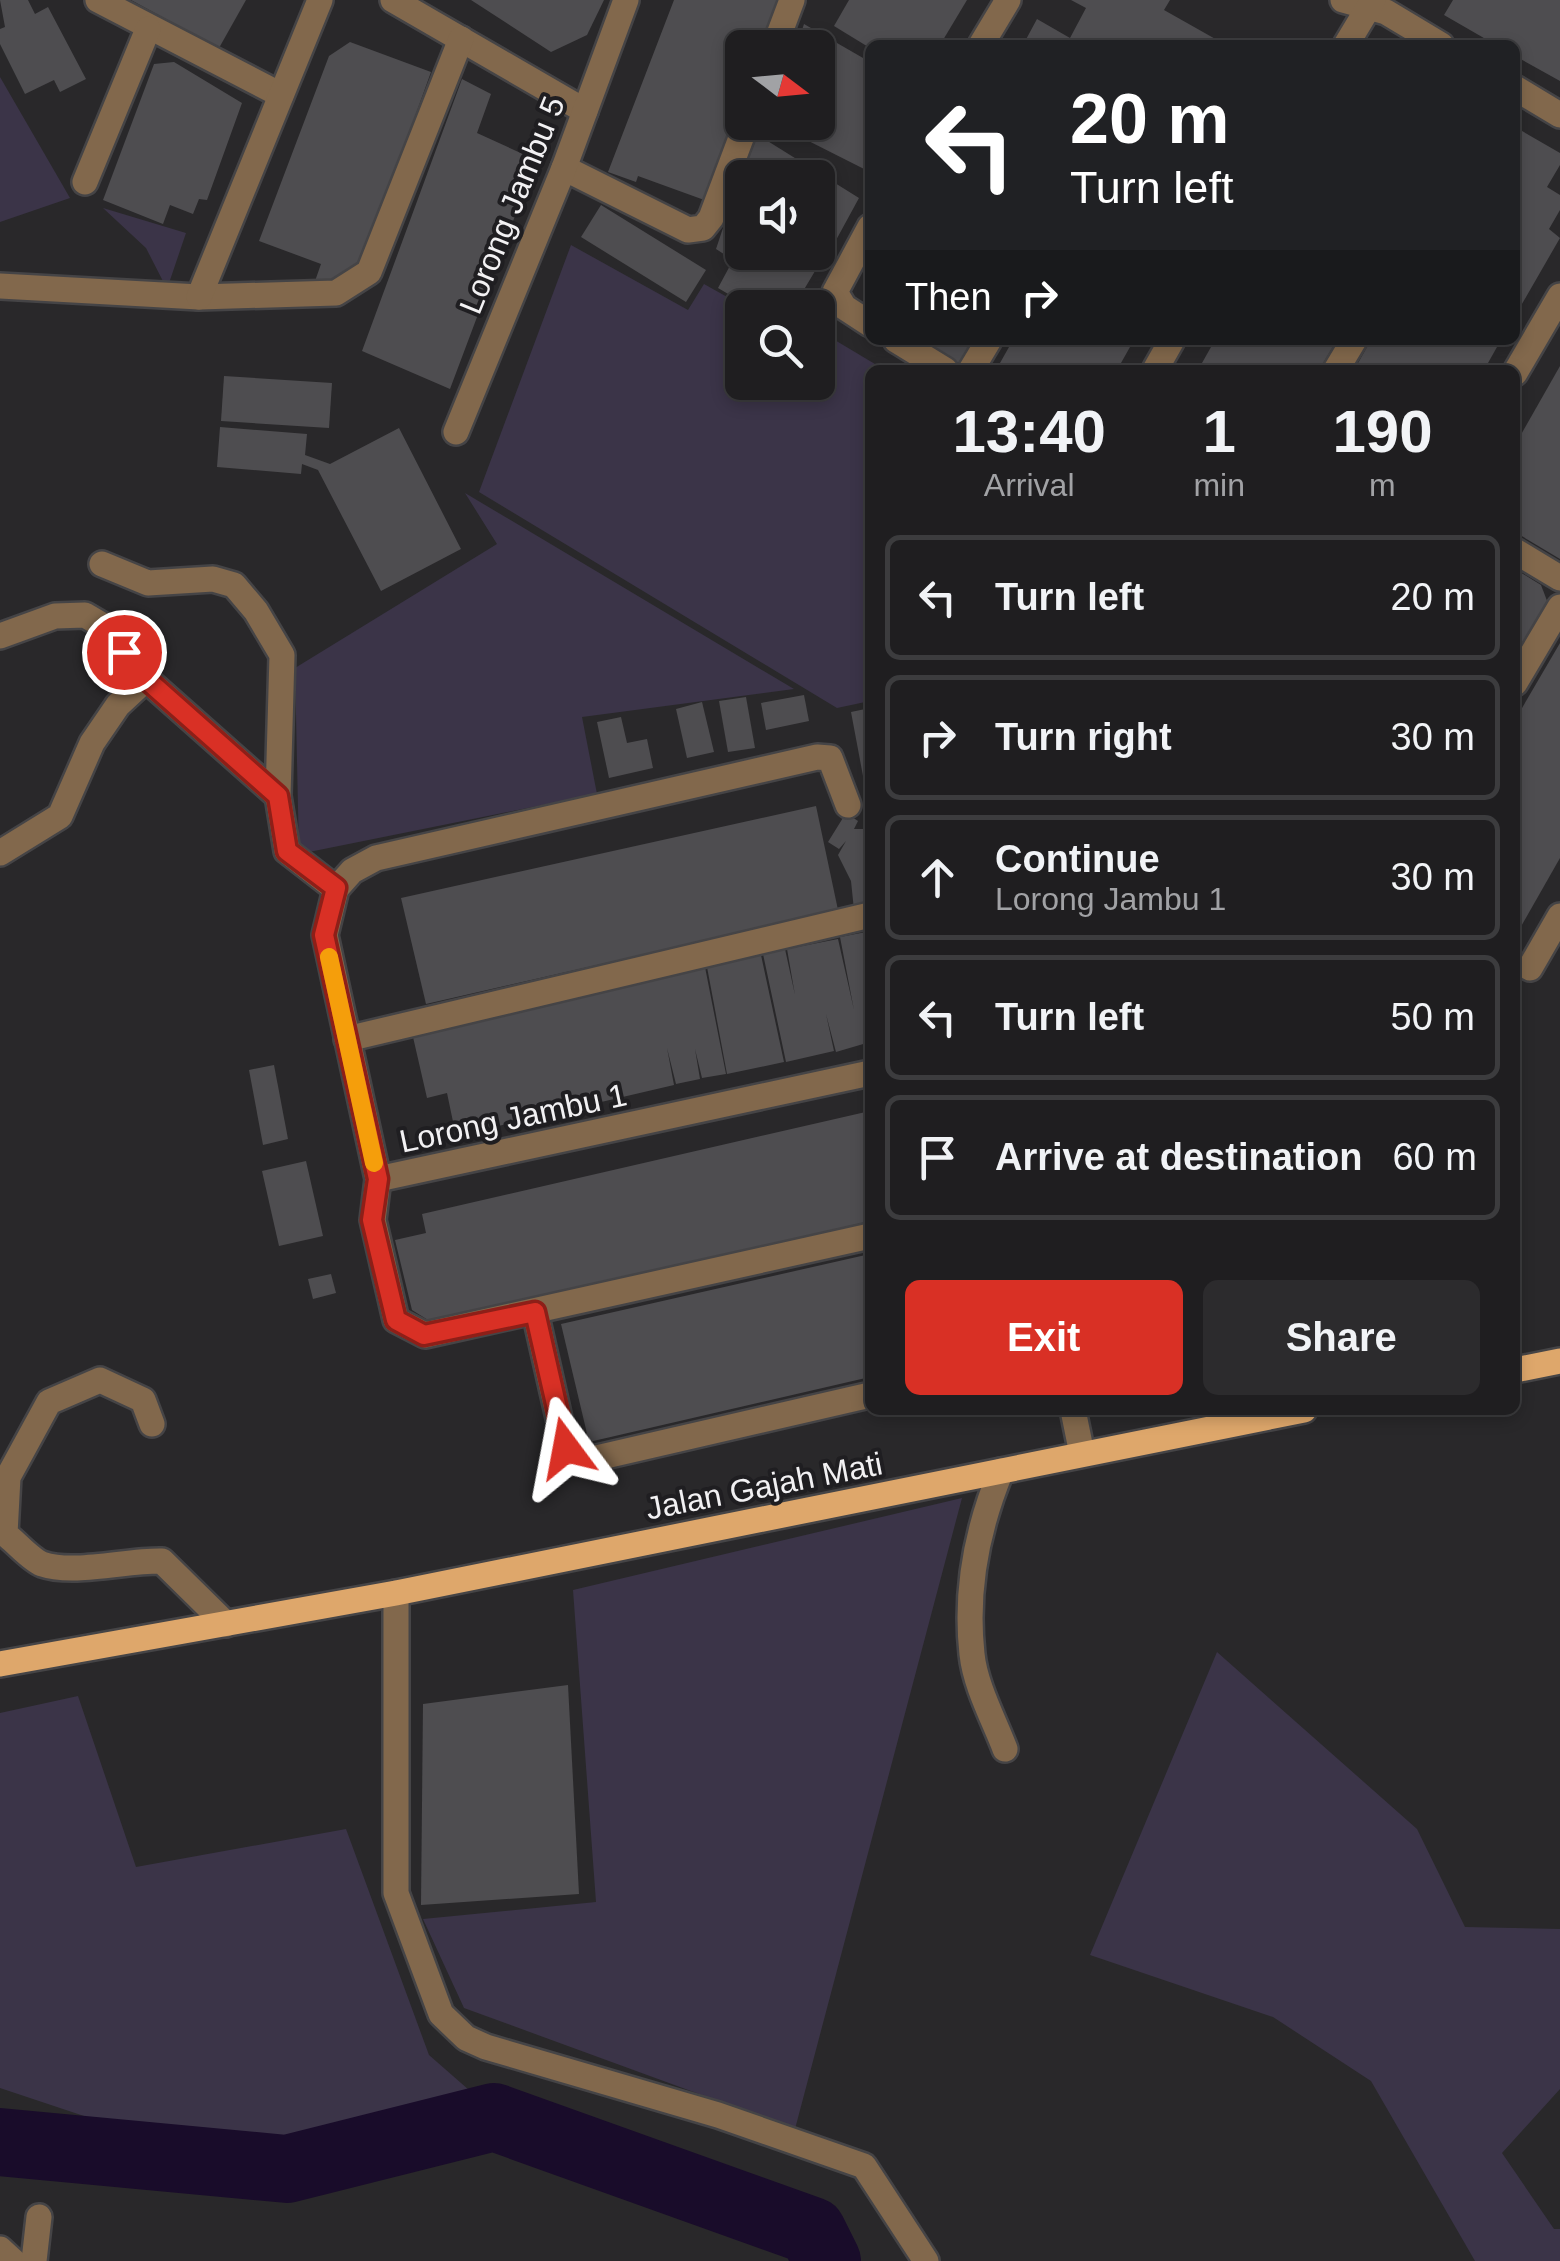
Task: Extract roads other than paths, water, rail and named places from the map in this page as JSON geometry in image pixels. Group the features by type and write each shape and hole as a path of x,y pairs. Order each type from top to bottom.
{"main road":[{"path":"1520,1369 1560,1362"},
{"name":"Jalan Gajah Mati","path":"0,1664 396,1593 1279,1415"}],"street":[{"path":"98,0 281,95"},
{"path":"200,296 320,0"},
{"path":"393,0 585,111"},
{"name":"Lorong Jambu 5","path":"456,432 564,168 626,0"},
{"path":"781,30 792,0"},
{"path":"988,40 1008,0"},
{"path":"1343,0 1371,4 1433,40"},
{"path":"1349,40 1371,4"},
{"path":"85,182 148,28"},
{"path":"0,286 200,296 336,293 369,272 460,39"},
{"path":"1520,91 1560,115"},
{"path":"564,168 688,230 703,228 712,218 740,140"},
{"path":"865,236 835,292 844,308 865,321"},
{"path":"1520,365 1560,296"},
{"path":"904,345 936,365"},
{"path":"1520,554 1560,578"},
{"path":"102,564 148,583 214,579 234,585 256,611 282,655 278,796 287,851 336,888 352,871 376,858 830,758 848,805"},
{"path":"1520,675 1560,607"},
{"path":"0,636 55,616 84,615 102,625 146,679 278,796"},
{"path":"0,853 60,816 92,743 118,705 146,679"},
{"name":"Lorong Jambu 1","path":"336,888 324,935 378,1179 865,1074"},
{"path":"1530,968 1560,916"},
{"path":"347,1038 865,917"},
{"path":"378,1179 372,1220 396,1320 424,1335 865,1237"},
{"path":"535,1312 566,1448 574,1458 588,1460 865,1396"},
{"path":"152,1424 143,1400 100,1380 49,1402 8,1478 5,1534 42,1564 96,1566 162,1561 226,1624"},
{"path":"1073,1415 1082,1454"},
{"path":"1001,1471 979,1524 971,1587 972,1657 1005,1750"},
{"path":"396,1593 396,1893 441,2014 466,2038 486,2046 718,2114 864,2166 926,2261"},
{"path":"34,2261 40,2217"},
{"path":"0,2248 13,2261"}],"waterway":[{"path":"0,2142 287,2169 494,2117 812,2231 827,2261"}]}
